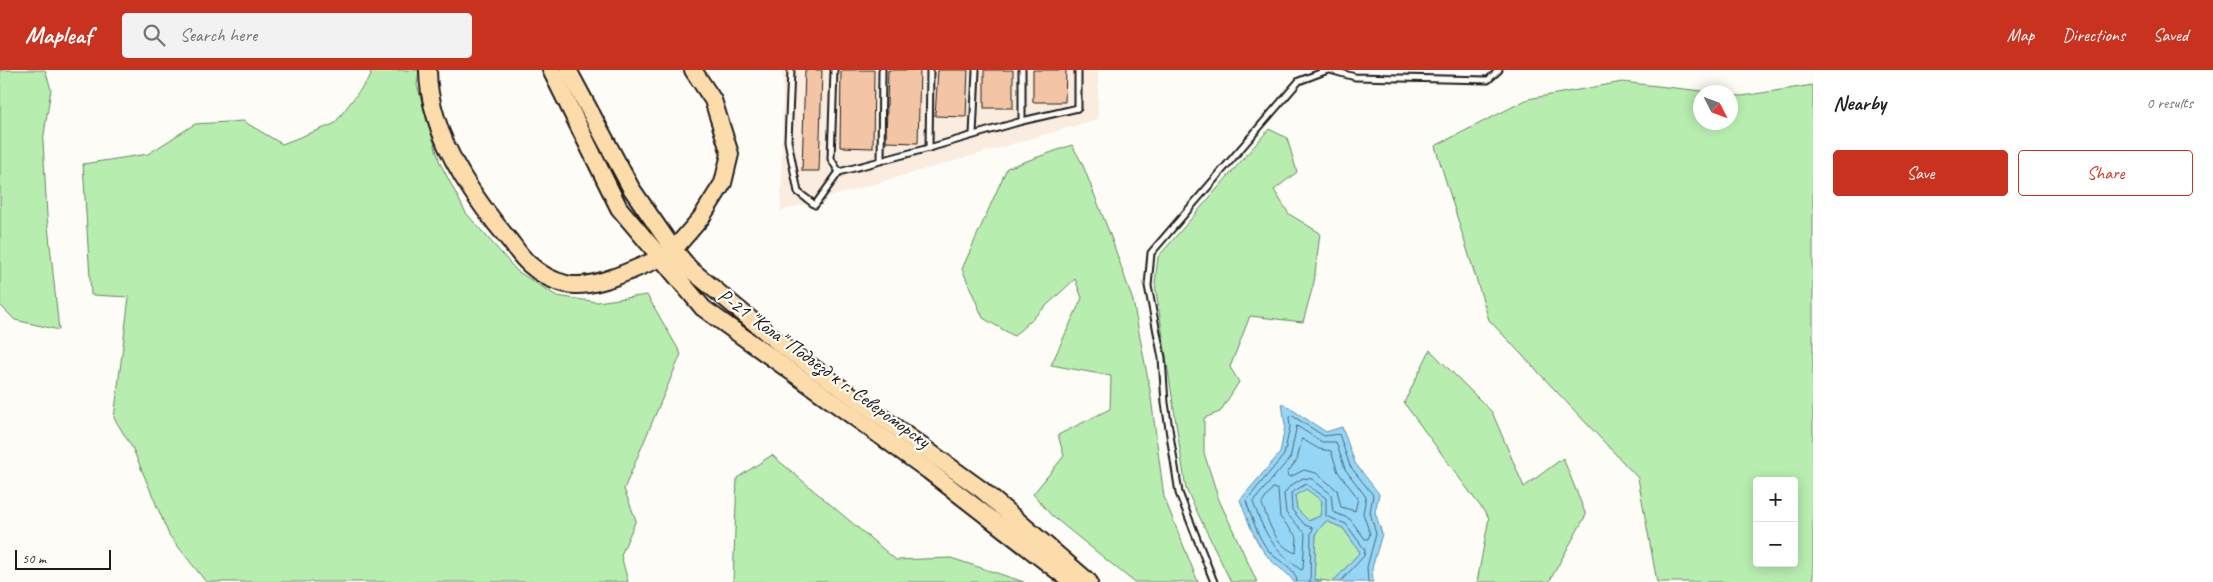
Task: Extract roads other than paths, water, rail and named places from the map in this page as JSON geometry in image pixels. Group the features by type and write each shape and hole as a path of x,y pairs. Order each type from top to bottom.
{"main road":[{"path":"428,70 428,90 436,120 453,157 468,185 500,230 529,264 547,277 566,284 583,284 621,275 656,260"},
{"name":"Р-21 \"Кола\" Подъезд к г. Североморску","path":"551,70 619,208 703,308 929,471 1072,582"},
{"path":"568,70 631,188 671,246 690,269 778,343 982,490 1089,582"},
{"path":"676,247 701,218 723,183 730,154 713,100 693,70"}],"lane":[{"path":"791,70 788,141 798,192 815,205 825,194 839,172 929,148 1022,120 1078,108 1078,70"},
{"path":"834,70 831,159 839,172"},
{"path":"881,160 882,70"},
{"path":"929,148 930,70"},
{"path":"973,135 976,70"},
{"path":"1022,70 1022,120"},
{"path":"1214,582 1179,493 1164,403 1162,358 1148,286 1151,253 1299,81 1329,70 1355,77 1488,80 1499,70"}],"water":[{"path":"1282,403 1326,432 1342,427 1355,463 1379,494 1375,512 1382,534 1372,568 1373,582 1333,582 1360,552 1343,528 1326,521 1316,533 1314,579 1322,582 1294,582 1271,561 1259,544 1240,500 1280,453 1285,426","holes":["1306,489 1322,501 1320,516 1309,521 1297,509 1295,496"]}]}
